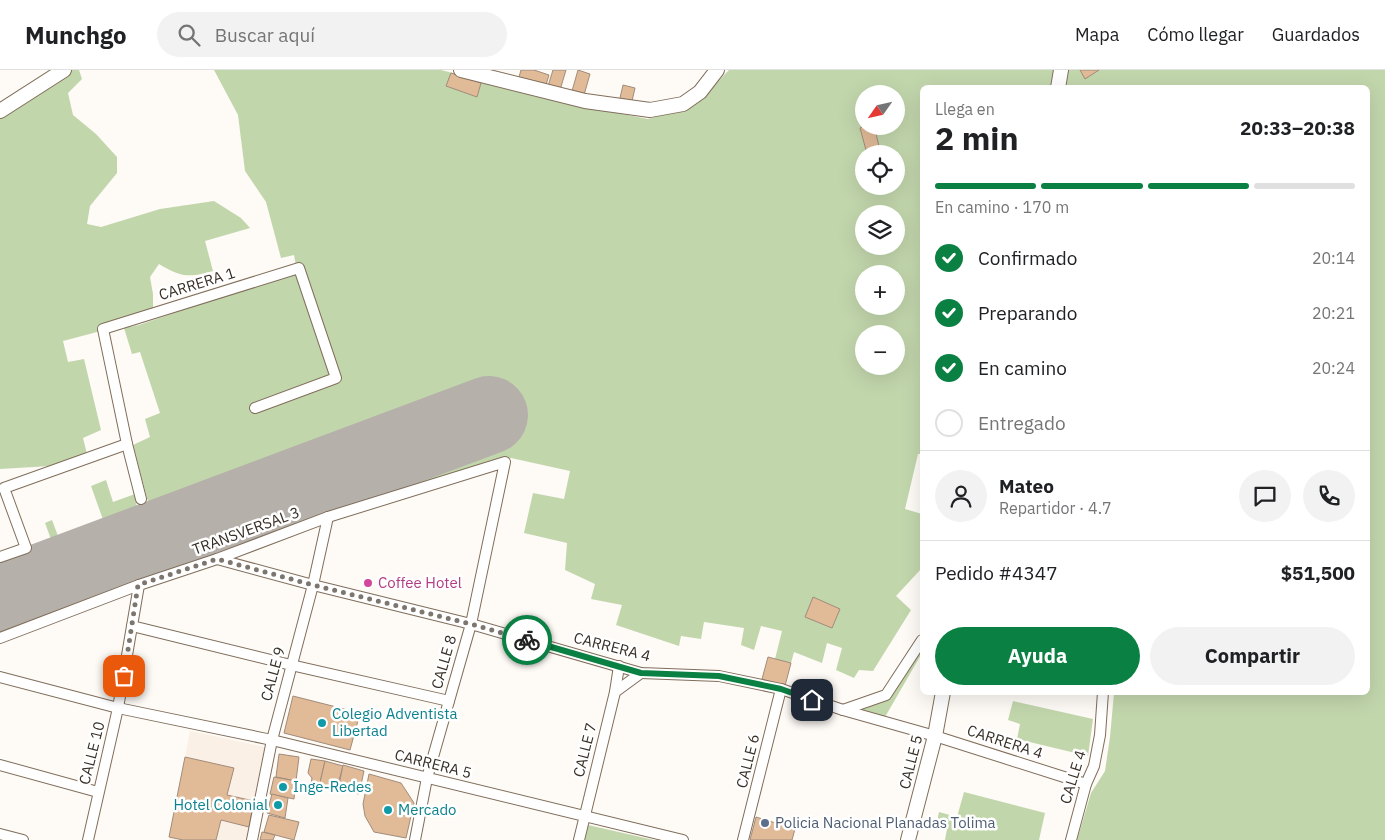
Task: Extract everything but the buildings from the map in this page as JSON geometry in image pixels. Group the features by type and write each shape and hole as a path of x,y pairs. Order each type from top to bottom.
{"main road":[{"path":"0,111 64,70"},
{"path":"461,70 585,101 650,110 683,104 700,92 717,70"},
{"path":"1058,85 1061,70"},
{"name":"CALLE 5","path":"908,840 935,736 942,695"}],"street":[{"name":"CARRERA 1","path":"127,444 103,330 300,268 336,378 255,408"},
{"path":"0,557 26,548 4,488 127,444 141,499"},
{"name":"TRANSVERSAL 3","path":"0,638 138,585 217,559 328,517 505,462"},
{"name":"CALLE 8","path":"415,840 427,778 471,624 505,462"},
{"name":"CALLE 9","path":"252,840 272,740 313,585 328,517"},
{"name":"CARRERA 4","path":"217,559 471,624 641,673 719,676 781,689 843,710 935,736 1086,784"},
{"name":"CALLE 10","path":"88,840 118,708 138,585"},
{"path":"132,626 449,701"},
{"path":"843,710 886,695 920,643"},
{"name":"CALLE 7","path":"578,840 615,692 619,666"},
{"path":"615,692 641,673"},
{"name":"CARRERA 5","path":"0,677 118,708 272,740 683,840"},
{"name":"CALLE 6","path":"743,840 781,689"},
{"name":"CALLE 4","path":"1071,840 1086,784 1094,766 1100,734 1103,695"},
{"path":"0,765 98,792"},
{"path":"0,834 23,840"}],"shaded area":[{"path":"190,731 265,747 246,840 169,840"}],"green space":[{"path":"67,70 79,70 82,79 68,93 73,115 96,134 117,157 117,173 90,206 87,224 101,227 160,209 214,201 241,218 250,228 205,241 213,271 197,275 185,275 173,272 159,264 150,277 153,308 97,332 63,341 68,362 84,359 101,430 83,438 87,454 50,466 0,469 0,115"},
{"path":"214,70 441,70 582,106 648,119 683,108 704,96 729,70 1056,70 1052,85 920,85 920,454 918,454 905,509 920,513 920,570 896,596 911,610 873,671 859,670 854,678 836,670 842,648 827,643 822,663 794,652 791,663 775,659 782,631 761,626 754,650 741,645 744,628 704,622 701,639 681,636 679,646 616,625 622,605 591,599 595,584 565,570 567,543 524,533 533,493 564,499 570,471 511,458 328,512 0,635 0,562 52,542 45,523 52,520 61,544 106,528 91,486 106,480 113,502 135,494 137,509 149,506 133,445 150,437 145,419 160,413 140,352 132,354 124,328 139,325 297,271 294,255 281,258 266,202 245,171 238,115"},
{"path":"1066,70 1385,70 1385,840 1077,840 1091,793 1105,771 1114,695 1370,695 1370,85 1063,85"},
{"path":"920,651 920,656 885,717 854,710 890,698"},
{"path":"1013,701 1093,719 1088,756 1017,739 1020,724 1008,720"},
{"path":"964,792 1045,813 1039,840 945,840 947,829 936,826 939,812 957,817"},
{"path":"588,825 654,840 585,840"}],"runway":[{"path":"0,598 489,415"}],"way so far":[{"path":"124,676 138,585 217,559 527,640"}],"place":[{"name":"Coffee Hotel","path":"368,583"},
{"name":"Colegio Adventista Libertad","path":"322,723"},
{"name":"Inge-Redes","path":"283,787"},
{"name":"Hotel Colonial","path":"278,805"},
{"name":"Mercado","path":"388,810"},
{"name":"Policia Nacional Planadas Tolima","path":"765,823"}],"route":[{"path":"527,640 641,673 719,676 781,689 812,700"}]}
